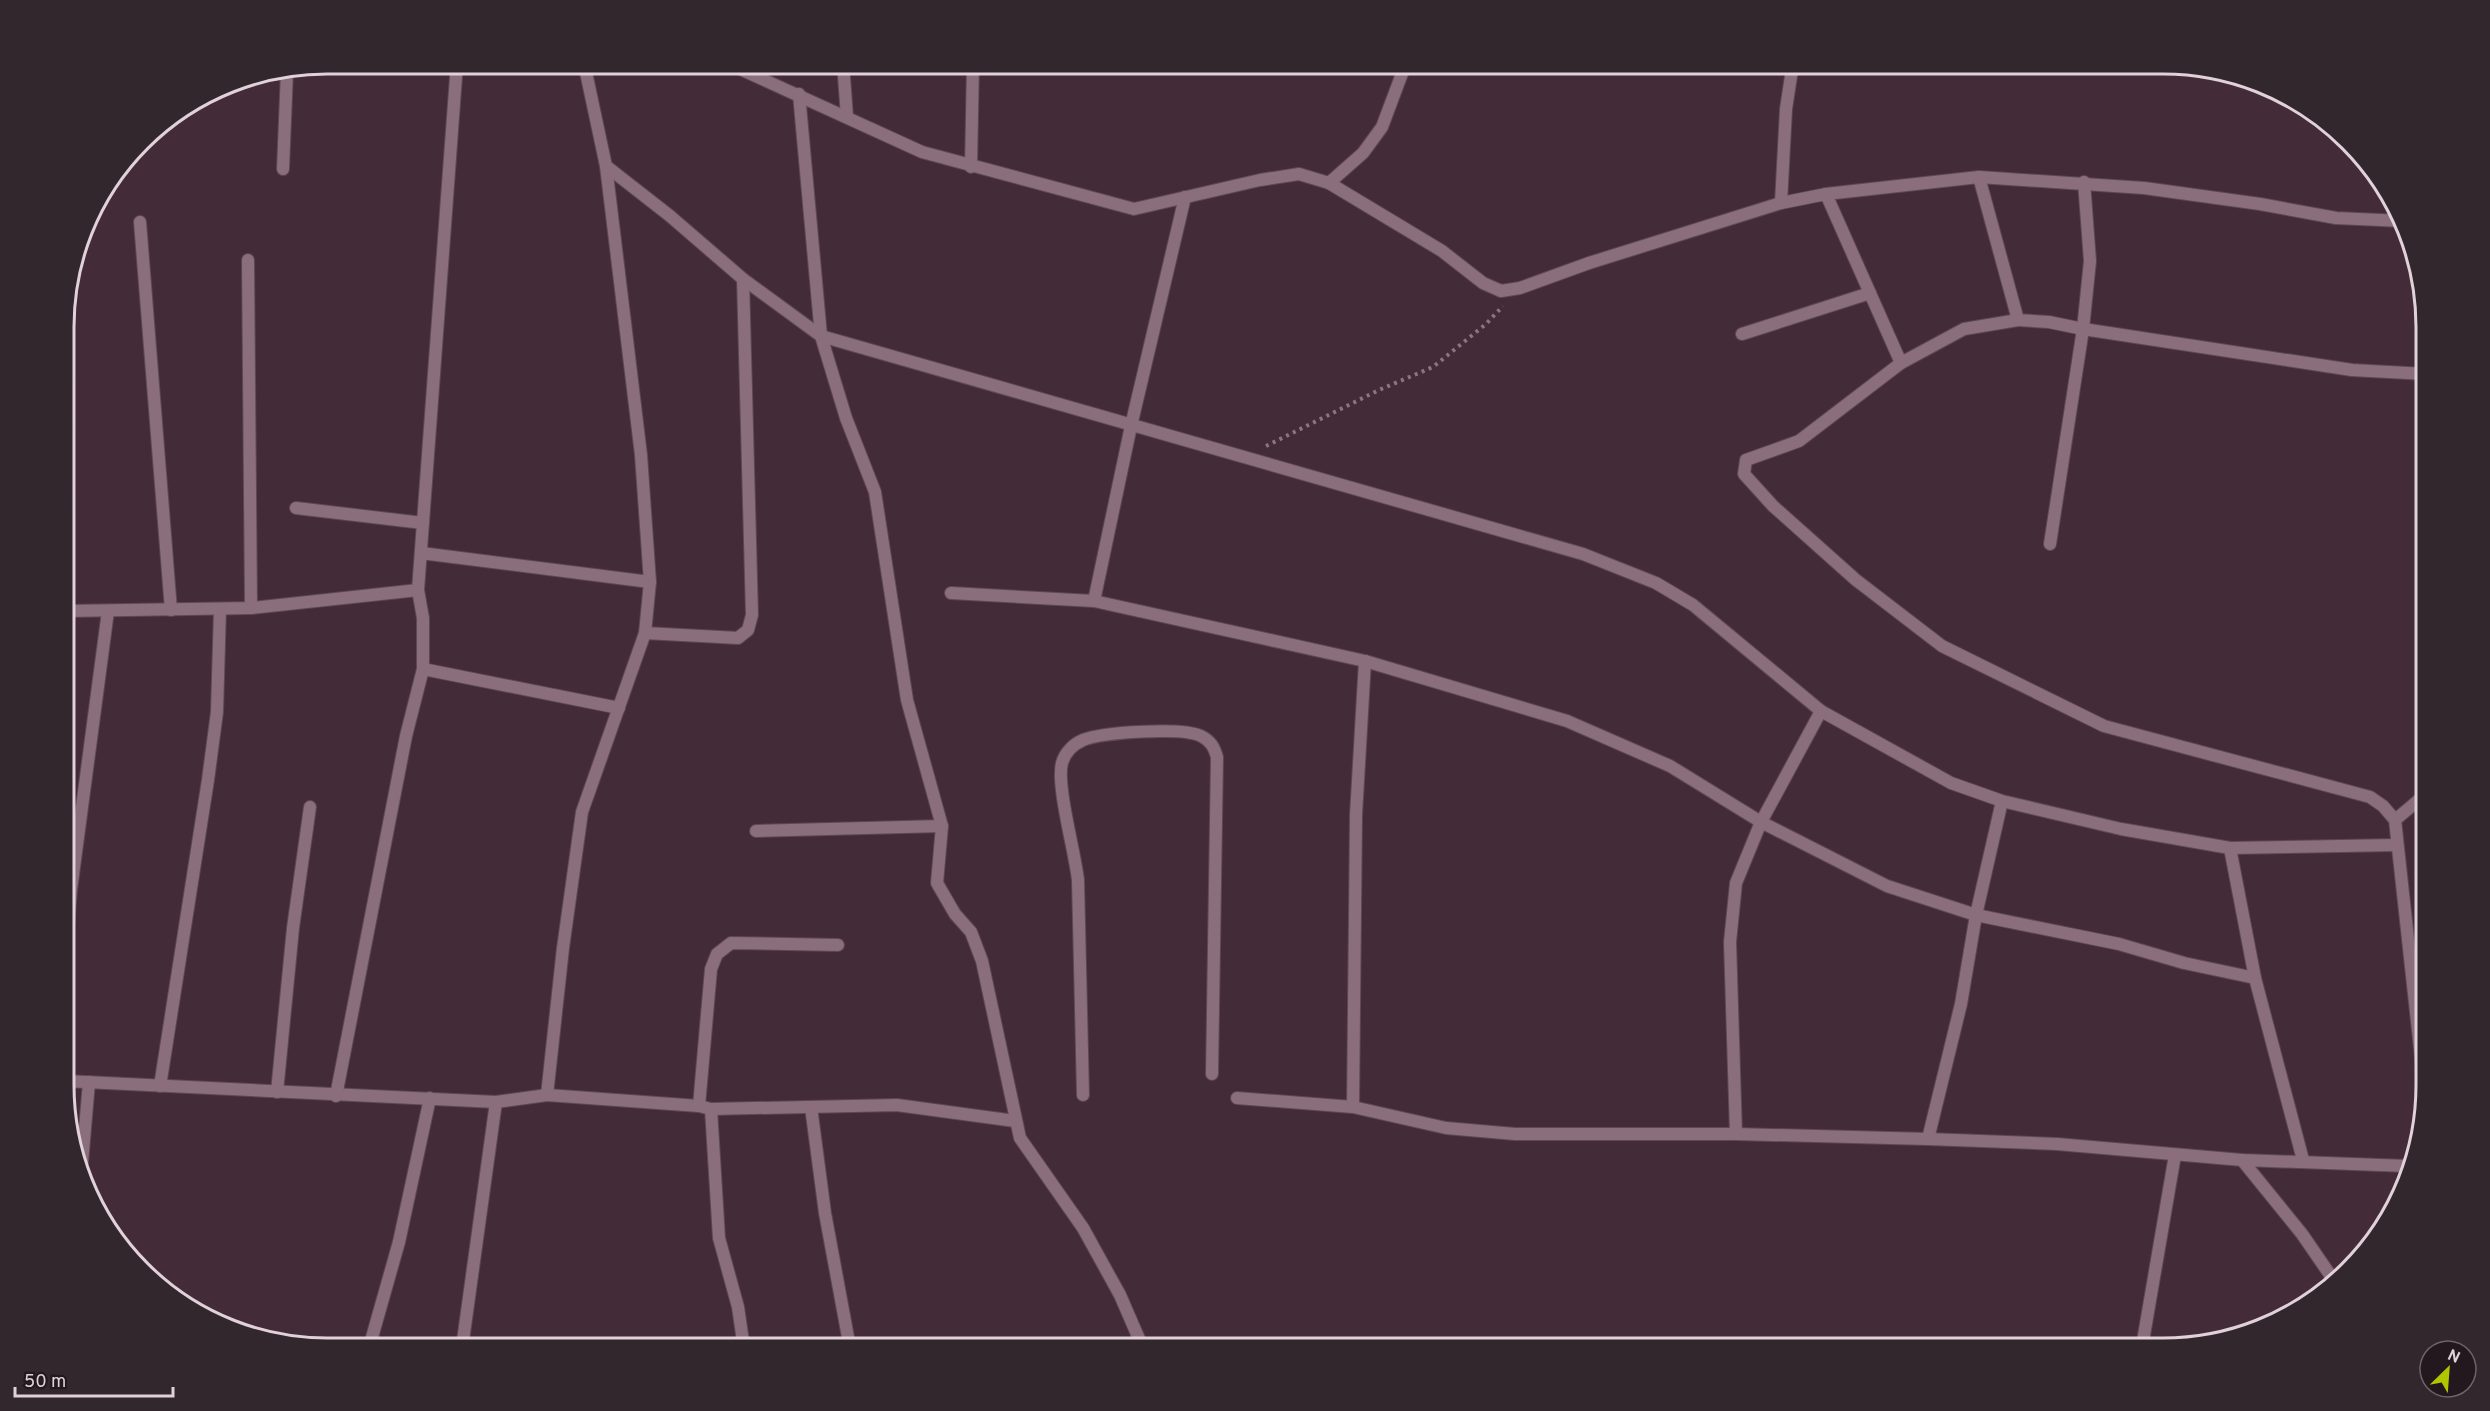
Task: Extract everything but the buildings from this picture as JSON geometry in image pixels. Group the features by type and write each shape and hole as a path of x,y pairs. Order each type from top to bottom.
{"street":[{"path":"336,1096 406,735 423,669 423,618 418,590 456,74"},
{"path":"547,1095 563,948 582,812 645,633 650,582 641,455 606,166 586,74"},
{"path":"752,74 922,152 1134,209 1299,174 1329,183 1442,251 1483,283 1501,291 1520,288 1590,263 1781,203 1826,194 1979,177 2084,182 2260,204 2336,218 2393,221"},
{"path":"844,74 847,117"},
{"path":"971,167 974,74"},
{"path":"1329,183 1363,153 1382,127 1402,74"},
{"path":"1781,203 1786,109 1791,74"},
{"path":"283,169 288,77"},
{"path":"798,94 821,336 846,418 875,492 907,700 942,826 937,884 955,914 971,932 982,960 1020,1138 1083,1228 1119,1295 1138,1338"},
{"path":"606,166 670,216 743,279 821,336 1583,554 1656,583 1693,605 1821,711 1951,783 2002,801 2121,829 2230,848 2396,845"},
{"path":"1979,177 2018,320"},
{"path":"2050,544 2083,329 2090,261 2084,182"},
{"path":"1826,194 1901,363"},
{"path":"1094,601 1131,426 1185,197"},
{"path":"140,222 171,610"},
{"path":"248,260 251,608"},
{"path":"645,633 738,638 748,630 752,615 743,279"},
{"path":"1742,334 1870,293"},
{"path":"2416,373 2352,370 2049,322 2018,320 1964,329 1901,363 1799,441 1746,460 1744,474 1773,506 1856,580 1942,646 2104,726 2370,797 2383,806 2395,820 2416,1018"},
{"path":"297,508 423,523"},
{"path":"421,553 650,582"},
{"path":"74,611 251,608 418,590"},
{"path":"951,593 1094,601 1365,662 1567,720 1670,766 1761,822 1887,886 1976,915 2119,944 2184,963 2255,978"},
{"path":"160,1086 217,712 220,609"},
{"path":"74,867 108,611"},
{"path":"1353,1107 1356,815 1365,662"},
{"path":"423,669 619,708"},
{"path":"1736,1134 1730,942 1736,883 1761,822 1821,711"},
{"path":"1083,1095 1078,880 1075,849 1060,782 1063,761 1073,746 1101,734 1186,731 1201,736 1212,744 1217,757 1212,1074"},
{"path":"1928,1139 1961,1004 1976,915 2002,801"},
{"path":"2395,820 2416,802"},
{"path":"277,1092 293,928 310,807"},
{"path":"756,831 942,826"},
{"path":"2230,848 2255,978 2302,1160"},
{"path":"743,1338 738,1307 719,1238 705,1108 711,969 717,954 731,943 838,945"},
{"path":"74,1081 336,1096 496,1102 547,1095 705,1108 897,1105 1015,1121"},
{"path":"83,1153 89,1082"},
{"path":"372,1338 399,1242 430,1098"},
{"path":"1237,1098 1353,1107 1446,1128 1515,1134 1736,1134 1928,1139 2057,1144 2242,1160 2302,1160 2403,1166"},
{"path":"463,1338 496,1102"},
{"path":"811,1107 825,1214 848,1338"},
{"path":"2144,1338 2175,1155"},
{"path":"2242,1160 2302,1234 2331,1274"}],"path":[{"path":"1243,457 1379,390 1433,367 1486,324 1520,288"}]}
